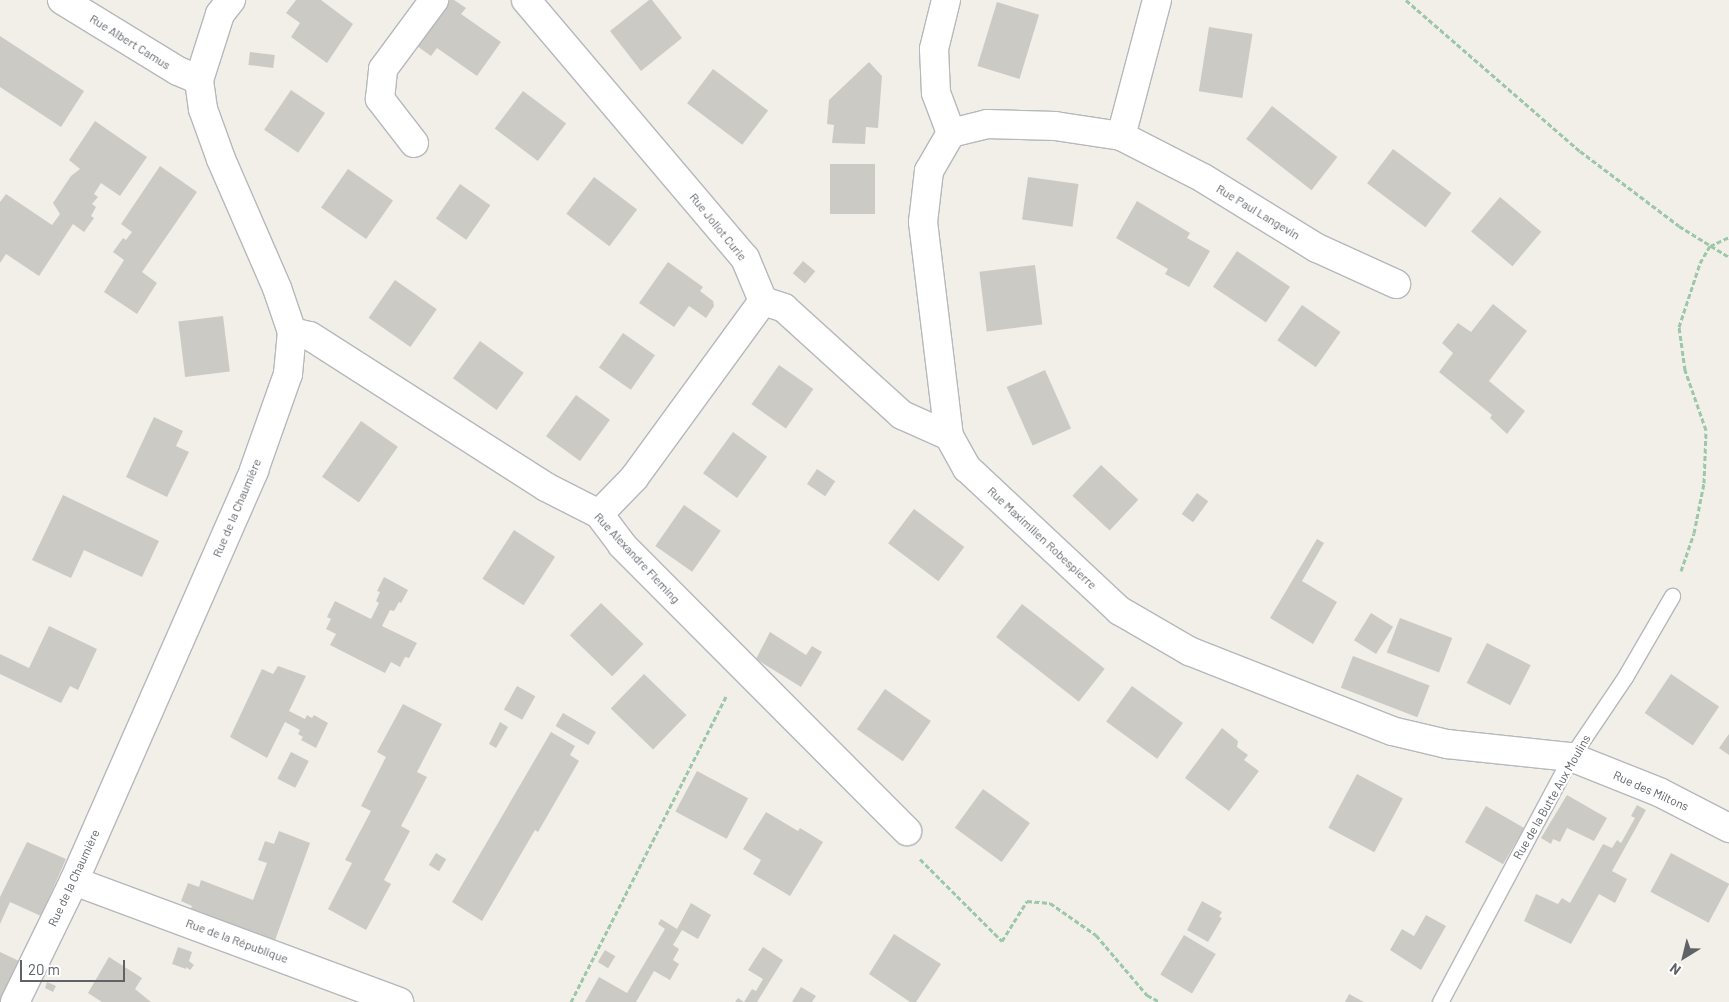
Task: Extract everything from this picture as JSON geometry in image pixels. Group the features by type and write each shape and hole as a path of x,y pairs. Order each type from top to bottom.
{"street":[{"name":"Rue Albert Camus","path":"62,0 178,71 200,80"},
{"name":"Rue de la Chaumière","path":"15,1002 74,881 254,470 288,374 292,332 259,243 221,159 204,109 200,80 220,14 231,0"},
{"path":"414,143 380,99 383,69 434,0"},
{"name":"Rue Joliot Curie","path":"526,0 745,258 764,301"},
{"path":"946,0 934,49 934,58 936,93 950,134"},
{"path":"1121,136 1157,0"},
{"name":"Rue Paul Langevin","path":"950,134 987,124 1055,126 1121,136 1203,178 1317,248 1396,284"},
{"name":"Rue Maximilien Robespierre","path":"950,134 929,171 923,222 948,436 967,468 1120,611 1189,651 1392,731 1447,744 1572,758"},
{"path":"599,514 634,478 764,301 784,308 902,415 948,436"},
{"name":"Rue Alexandre Fleming","path":"292,332 310,336 546,487 599,514 622,545 907,831"},
{"name":"Rue des Miltons","path":"1572,758 1660,792 1729,828"},
{"name":"Rue de la République","path":"74,881 399,1002"}],"lane":[{"name":"Rue de la Butte Aux Moulins","path":"1440,1002 1572,758 1625,677 1672,596"}],"path":[{"path":"1406,0 1580,151 1679,226 1729,257"},
{"path":"1672,596 1694,533 1704,482 1706,430 1685,370 1680,327 1700,263 1710,246 1729,237"},
{"path":"571,1002 742,667"},
{"path":"907,831 908,847 1002,940 1027,901 1050,903 1096,935 1147,996 1160,1002"}],"building":[{"path":"296,0 321,0 353,24 327,63 291,37 300,23 286,13"},
{"path":"450,0 454,0 466,8 461,14 501,42 477,76 437,48 431,56 417,46"},
{"path":"649,0 652,0 682,38 641,71 610,31"},
{"path":"997,2 1039,15 1019,79 977,66"},
{"path":"1209,27 1252,34 1242,98 1199,91"},
{"path":"0,36 84,91 61,127 0,87"},
{"path":"250,52 275,55 273,68 248,65"},
{"path":"869,62 882,76 878,128 866,127 865,144 832,143 834,125 827,124 829,100"},
{"path":"713,69 768,111 742,145 687,103"},
{"path":"291,90 325,113 298,153 264,130"},
{"path":"523,91 566,123 538,161 495,129"},
{"path":"1272,106 1337,157 1312,190 1246,139"},
{"path":"95,121 147,157 120,196 101,183 94,194 98,197 92,204 96,207 91,216 94,218 84,232 73,224 39,276 6,254 0,263 0,202 6,194 52,225 60,214 53,203 71,176 80,169 69,160"},
{"path":"1393,149 1451,193 1425,227 1367,183"},
{"path":"830,164 875,164 875,214 830,214"},
{"path":"160,166 197,192 142,272 157,283 137,314 104,292 124,260 113,252 123,238 126,240 132,232 121,224"},
{"path":"348,169 393,201 366,239 321,208"},
{"path":"594,177 637,209 609,246 566,214"},
{"path":"1028,177 1079,184 1073,227 1022,220"},
{"path":"460,184 490,205 466,240 436,218"},
{"path":"1500,197 1541,232 1512,266 1471,231"},
{"path":"1137,201 1190,233 1187,238 1210,251 1189,287 1165,274 1168,269 1116,238"},
{"path":"1237,251 1290,287 1266,322 1213,287"},
{"path":"803,261 815,271 805,284 793,273"},
{"path":"668,262 703,287 700,291 713,301 714,306 706,318 689,306 674,327 639,303"},
{"path":"1035,265 1042,325 987,331 979,272"},
{"path":"395,280 437,309 410,347 369,318"},
{"path":"1493,304 1527,331 1489,381 1525,411 1507,434 1490,418 1492,415 1439,372 1453,353 1442,343 1458,323 1471,332"},
{"path":"1302,305 1341,332 1316,367 1277,340"},
{"path":"223,316 230,372 185,377 178,321"},
{"path":"623,333 655,355 631,390 599,367"},
{"path":"480,341 524,373 497,410 453,378"},
{"path":"779,365 813,389 786,428 751,404"},
{"path":"1045,370 1071,428 1033,446 1007,387"},
{"path":"576,395 610,420 580,461 546,436"},
{"path":"154,417 183,431 176,446 189,452 167,497 126,477"},
{"path":"361,421 398,447 359,503 322,477"},
{"path":"733,432 767,457 737,498 703,473"},
{"path":"1101,465 1138,500 1110,530 1072,496"},
{"path":"817,469 835,481 825,496 807,484"},
{"path":"1197,493 1208,501 1193,522 1182,514"},
{"path":"63,495 159,541 142,577 84,550 71,578 32,560"},
{"path":"684,505 721,531 692,572 655,546"},
{"path":"914,509 964,547 938,581 888,543"},
{"path":"514,530 555,557 524,605 482,579"},
{"path":"1317,539 1324,543 1302,581 1337,602 1313,644 1270,618"},
{"path":"384,577 408,590 394,611 390,610 382,626 417,643 409,658 405,657 400,667 391,662 385,673 330,645 336,634 326,629 331,619 327,617 335,601 371,619 379,603 376,601 380,592 377,591"},
{"path":"601,603 643,644 612,676 570,635"},
{"path":"1022,604 1105,669 1079,702 996,637"},
{"path":"1371,613 1393,627 1376,654 1354,640"},
{"path":"1400,618 1452,638 1439,673 1387,653"},
{"path":"49,626 97,649 78,690 70,686 61,703 0,674 0,654 29,668"},
{"path":"770,632 806,655 812,646 822,652 801,687 756,659"},
{"path":"1487,643 1531,665 1510,705 1467,683"},
{"path":"1353,656 1430,685 1417,717 1341,688"},
{"path":"278,666 306,676 289,711 305,719 307,715 312,718 314,715 328,723 316,748 301,740 303,737 298,734 300,730 285,722 267,758 230,737 262,669 273,674"},
{"path":"644,674 686,715 653,750 611,709"},
{"path":"1671,674 1719,706 1693,745 1645,713"},
{"path":"517,686 535,696 522,720 504,710"},
{"path":"1132,686 1183,723 1157,759 1106,722"},
{"path":"885,689 931,721 903,761 857,729"},
{"path":"403,704 442,724 417,772 427,777 401,826 410,831 384,880 391,884 366,930 328,909 352,863 345,860 371,811 361,806 386,757 377,752"},
{"path":"563,713 596,732 588,745 556,726"},
{"path":"500,722 508,727 496,748 489,744"},
{"path":"1222,728 1238,741 1237,747 1248,755 1244,760 1259,771 1229,811 1185,778"},
{"path":"551,732 575,746 570,755 579,761 538,832 535,830 482,921 452,902"},
{"path":"1729,734 1729,755 1719,748"},
{"path":"291,752 309,761 295,788 277,779"},
{"path":"697,771 748,798 727,839 675,812"},
{"path":"1357,774 1403,798 1374,852 1328,828"},
{"path":"983,789 1030,823 1002,862 955,828"},
{"path":"1567,795 1607,818 1594,841 1567,828 1560,842 1553,839 1551,844 1541,838"},
{"path":"1637,805 1646,810 1612,871 1627,879 1615,903 1599,894 1571,944 1524,921 1536,894 1558,904 1562,898 1570,903 1603,844 1612,848 1617,840 1621,843 1635,818 1631,816"},
{"path":"1486,806 1524,828 1503,864 1465,842"},
{"path":"766,812 798,831 800,828 823,842 790,896 753,874 761,860 743,849"},
{"path":"279,831 310,843 273,946 189,913 192,906 181,901 188,883 199,887 201,880 253,900 267,863 258,860 265,841 274,844"},
{"path":"27,842 66,859 41,916 10,902 0,924 0,897"},
{"path":"436,853 446,859 439,871 429,865"},
{"path":"1671,853 1729,884 1709,923 1650,892"},
{"path":"1202,901 1222,912 1219,917 1222,918 1208,942 1187,930"},
{"path":"691,903 711,915 698,939 682,930 673,945 679,949 673,960 679,964 670,980 654,971 636,1002 585,1002 599,977 627,993 665,929 658,924 661,919 677,929"},
{"path":"1426,915 1446,926 1421,970 1390,950 1402,929 1414,936"},
{"path":"894,934 941,964 916,1002 910,1002 869,974"},
{"path":"1184,935 1216,954 1192,993 1160,974"},
{"path":"178,947 192,952 189,961 194,965 190,970 186,967 186,969 172,964"},
{"path":"763,947 783,960 757,1002 744,1002 752,989 756,991 763,979 748,970"},
{"path":"605,950 615,956 608,968 598,962"},
{"path":"0,952 19,961 0,1001"},
{"path":"109,957 142,978 135,989 151,1002 102,1002 88,993"},
{"path":"47,982 56,986 53,992 45,988"},
{"path":"801,987 816,996 812,1002 792,1002"},
{"path":"1349,994 1364,1002 1345,1002"},
{"path":"738,998 744,1002 735,1002"}]}
